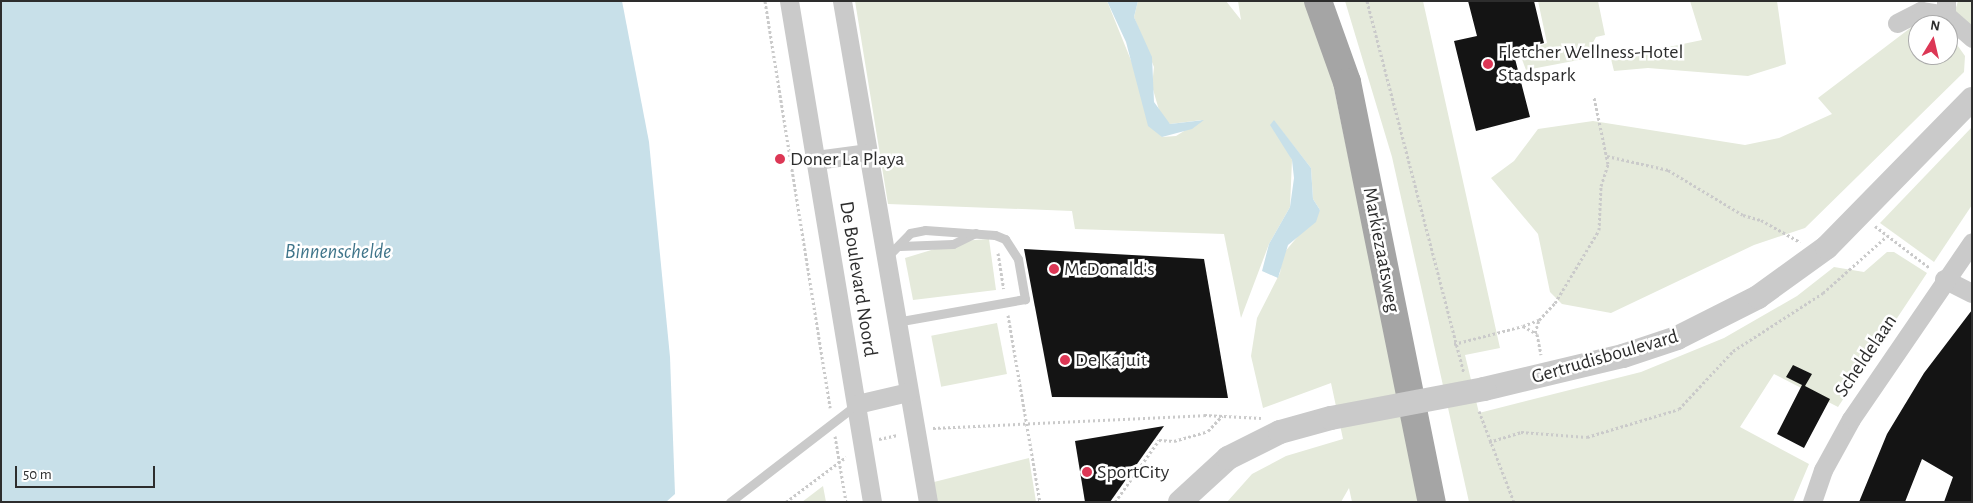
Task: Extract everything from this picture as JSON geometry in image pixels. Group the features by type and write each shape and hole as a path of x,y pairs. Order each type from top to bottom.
{"main road":[{"name":"Markiezaatsweg","path":"1318,1 1347,82 1432,502"}],"street":[{"name":"De Boulevard Noord","path":"789,1 872,502"},
{"name":"De Boulevard Noord","path":"842,1 867,153 891,253 894,322 928,502"},
{"path":"1897,24 1921,11 1946,8 1972,38"},
{"name":"Gertrudisboulevard","path":"1180,502 1228,458 1280,432 1331,418 1475,390 1623,356 1677,338 1758,297 1827,247 1972,99"},
{"path":"816,160 867,153"},
{"name":"Scheldelaan","path":"1812,502 1823,470 1851,419 1944,279 1972,242"},
{"path":"1944,279 1972,293"},
{"path":"856,404 908,392"}],"lane":[{"path":"891,253 910,233 925,230 976,233 999,237 1018,259 1025,299 894,322"},
{"path":"891,253 908,242 953,244 976,233"},
{"path":"730,502 833,425 856,404"}],"path":[{"path":"766,1 846,502"},
{"path":"1367,1 1454,344 1475,390 1489,442 1514,502"},
{"path":"1454,344 1523,326 1538,320 1570,284 1599,230 1607,156 1594,97"},
{"path":"1607,156 1668,170 1743,215 1761,220 1805,245 1799,251"},
{"path":"1872,225 1944,279"},
{"path":"1489,442 1521,432 1587,436 1679,409 1733,351 1823,293 1888,236"},
{"path":"999,237 1006,302 1040,502"},
{"path":"1538,320 1535,332 1539,348"},
{"path":"1523,326 1535,332"},
{"path":"1116,502 1159,440 1174,441 1208,431 1223,416"},
{"path":"928,428 1223,416 1270,418"},
{"path":"786,502 840,462"}],"shaded area":[{"path":"855,1 1107,1 1162,137 1176,136 1202,120 1170,124 1161,117 1152,86 1154,67 1134,17 1138,1 1226,1 1241,20 1238,1 1310,1 1325,45 1420,502 1352,502 1349,488 1341,502 1227,502 1252,474 1286,456 1343,439 1331,383 1263,408 1251,356 1257,318 1280,273 1283,254 1320,210 1313,199 1311,168 1274,121 1292,160 1290,207 1269,244 1241,318 1224,234 1075,229 1072,211 888,204"},
{"path":"1345,1 1423,1 1500,348 1465,355 1479,413 1641,372 1724,338 1797,296 1834,267 1864,272 1887,252 1894,252 1927,273 1838,407 1774,374 1740,427 1809,464 1793,502 1469,502 1392,157"},
{"path":"1538,1 1598,1 1605,35 1596,37 1584,59 1526,70 1520,54 1547,43"},
{"path":"1690,1 1777,1 1786,64 1748,76 1648,68 1614,71 1611,59 1702,40"},
{"path":"1958,1 1972,1 1972,27 1955,11"},
{"path":"1908,30 1908,65 1958,65 1958,46 1965,56 1964,72 1805,228 1754,245 1611,313 1562,304 1550,292 1538,234 1491,178 1514,161 1538,129 1593,121 1745,145 1779,138 1832,114 1818,98"},
{"path":"1972,127 1972,205 1934,262 1880,223"},
{"path":"989,239 996,290 913,300 905,258 961,241"},
{"path":"997,323 1007,374 941,387 931,336"},
{"path":"1029,458 1036,502 937,502 934,482"},
{"path":"823,486 826,502 802,502"}],"water":[{"name":"Binnenschelde","path":"1,1 622,1 649,142 670,357 675,494 666,502 1,502"},
{"path":"1107,1 1138,1 1134,17 1152,57 1154,102 1170,124 1204,120 1192,129 1162,137 1148,126 1126,42"},
{"path":"1274,120 1311,168 1313,199 1320,210 1316,222 1288,245 1278,278 1262,271 1269,244 1290,207 1294,178 1292,160 1270,125"}],"building":[{"name":"Fletcher Wellness-Hotel Stadspark","path":"1468,1 1534,1 1544,43 1513,51 1530,117 1476,131 1454,41 1477,36"},
{"path":"1024,249 1204,259 1228,398 1052,397"},
{"path":"1972,310 1972,502 1944,502 1953,477 1922,459 1905,502 1859,502 1887,434 1924,373"},
{"path":"1793,365 1812,374 1805,386 1830,399 1804,448 1777,434 1802,385 1786,377"},
{"path":"1164,426 1110,502 1085,502 1075,441"}],"place":[{"name":"Fletcher Wellness-Hotel Stadspark","path":"1488,64"},
{"name":"Doner La Playa","path":"780,159"},
{"name":"McDonald's","path":"1054,269"},
{"name":"De Kajuit","path":"1065,360"},
{"name":"SportCity","path":"1087,472"}]}
